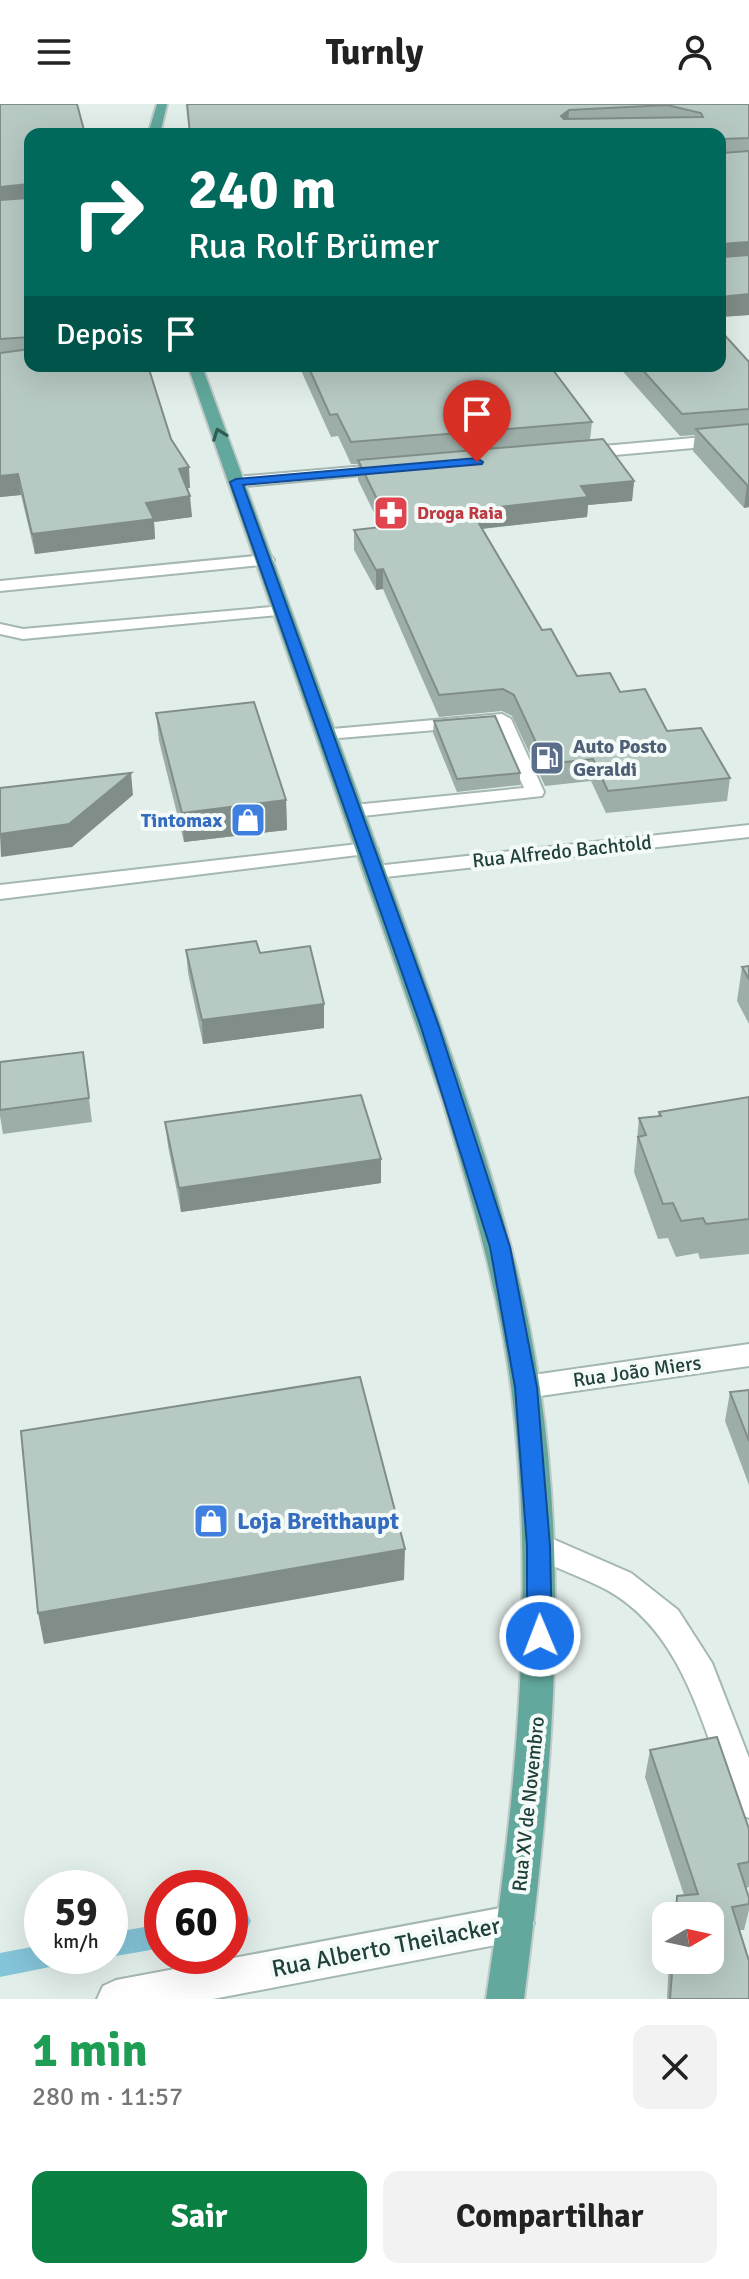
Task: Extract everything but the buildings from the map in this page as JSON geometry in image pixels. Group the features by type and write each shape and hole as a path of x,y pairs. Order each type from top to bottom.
{"main road":[{"path":"156,128 162,104"},
{"name":"Rua XV de Novembro","path":"197,372 376,872 480,1178 500,1247 526,1387 539,1546 538,1697 532,1790 505,1999"}],"street":[{"path":"562,454 749,438"},
{"path":"236,482 407,468"},
{"path":"0,586 265,560"},
{"name":"Rua Alfredo Bachtold","path":"376,872 749,831"},
{"path":"0,892 367,849"},
{"name":"Rua João Miers","path":"526,1387 749,1355"},
{"path":"539,1546 620,1582 667,1620 700,1673 749,1802"},
{"name":"Rua Alberto Theilacker","path":"116,1999 516,1923"}],"lane":[{"path":"0,629 23,634 283,611"},
{"path":"327,734 502,719 535,792 354,811"}],"waterway":[{"path":"128,1942 144,1939"},
{"path":"0,1965 24,1961"}],"place":[{"name":"Droga Raia","path":"391,513"},
{"name":"Auto Posto Geraldi","path":"547,758"},
{"name":"Tintomax","path":"248,820"},
{"name":"Loja Breithaupt","path":"211,1521"}],"route":[{"path":"477,462 236,482 430,1027 500,1247 526,1387 539,1546 540,1636"}]}
